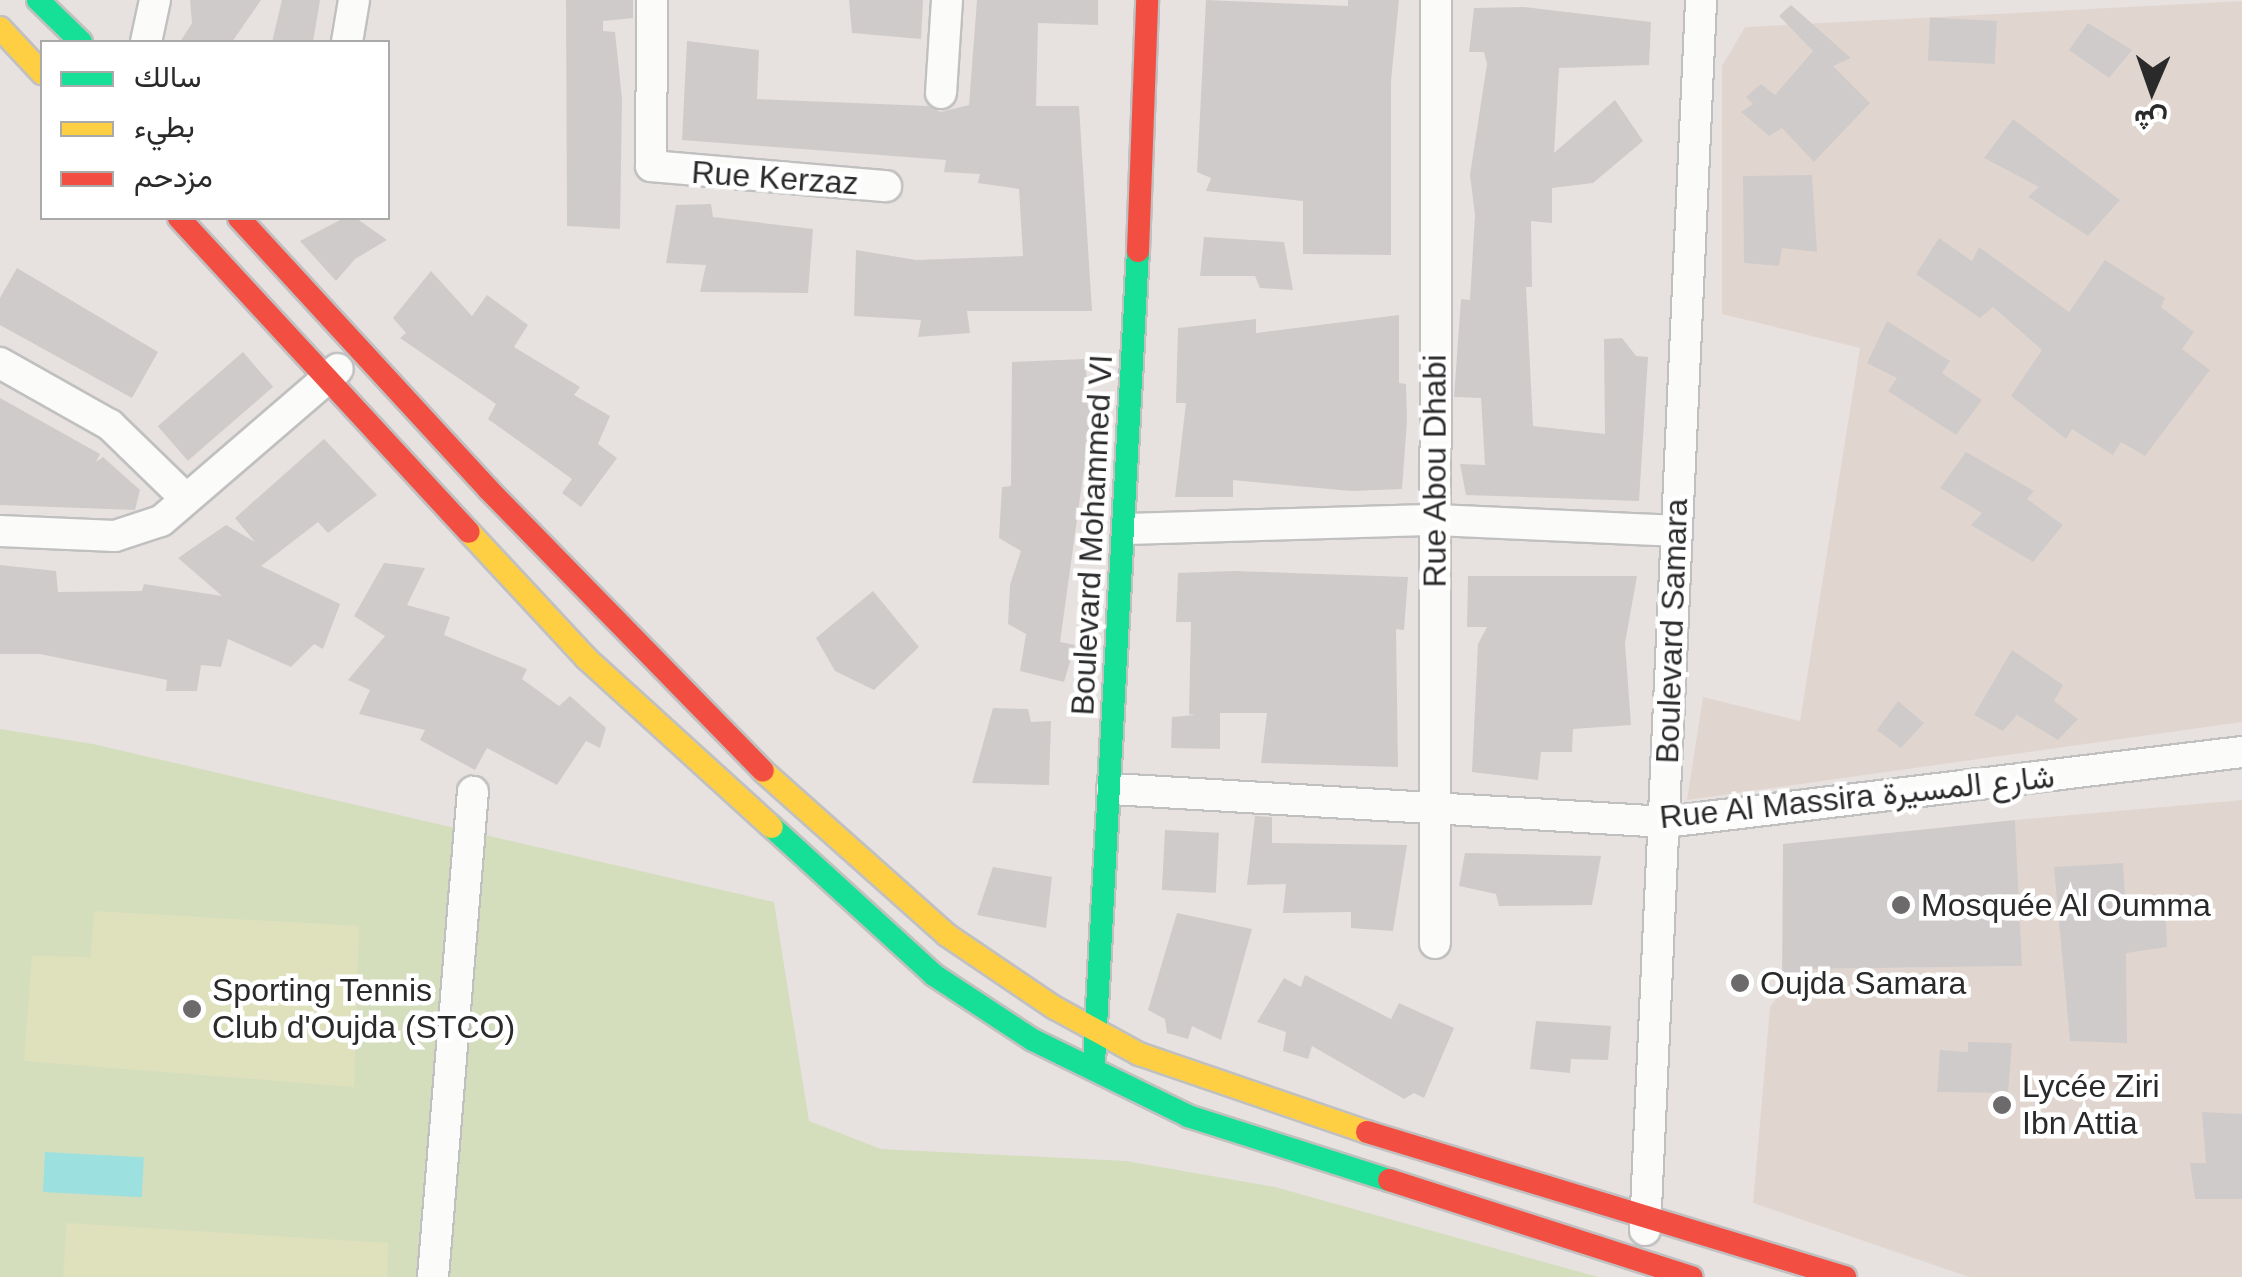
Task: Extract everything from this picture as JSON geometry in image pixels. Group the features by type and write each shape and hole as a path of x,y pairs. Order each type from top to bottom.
{"main road":[{"path":"38,0 78,40"},
{"name":"Boulevard Mohammed VI","path":"1092,1073 1098,1036 1127,529 1147,0"},
{"path":"0,28 40,71"},
{"path":"181,220 586,658 934,975 1092,1073 1289,1154 1692,1277"},
{"path":"259,224 357,349 756,765 946,935 1098,1036 1321,1118 1648,1214 1757,1262 1845,1277"},
{"path":"586,658 620,624"},
{"path":"730,789 756,765"}],"street":[{"path":"146,40 155,0"},
{"path":"347,40 354,0"},
{"name":"Rue Kerzaz","path":"652,0 651,166 886,186"},
{"path":"941,94 947,0"},
{"name":"Rue Abou Dhabi","path":"1436,0 1436,943"},
{"name":"Boulevard Samara","path":"1640,1260 1648,1214 1701,0"},
{"path":"0,531 115,536 161,521 330,377 357,349"},
{"path":"0,363 110,425 186,500"},
{"path":"1127,529 1436,520 1675,531"},
{"name":"Rue Al Massira شارع المسيرة","path":"1112,789 1666,822 2242,752"},
{"path":"433,1277 472,792"}],"shaded area":[{"path":"2242,1 2242,722 1687,800 1703,697 1800,721 1860,348 1722,314 1722,66 1745,27"},
{"name":"Lycée Ziri Ibn Attia","path":"2242,800 2242,1277 1969,1277 1753,1203 1770,1007 1782,991 1804,991 1804,969 2021,966 2015,820"}],"green space":[{"path":"0,729 93,744 774,902 809,1121 881,1149 1126,1161 1275,1187 1598,1277 0,1277"},
{"name":"Sporting Tennis Club d'Oujda (STCO)","path":"94,911 359,926 354,1087 24,1061 32,956 91,957"},
{"path":"67,1223 388,1243 387,1277 63,1277"}],"water":[{"path":"45,1152 144,1157 142,1197 43,1192"}],"building":[{"path":"190,0 261,0 233,40 181,40 192,23"},
{"path":"282,0 320,0 313,40 272,40"},
{"path":"566,0 633,0 633,18 603,21 603,31 615,32 622,99 620,229 567,226"},
{"path":"849,0 923,0 921,39 852,33"},
{"path":"977,0 1098,0 1098,25 1038,23 1036,106 1079,106 1092,311 967,311 970,333 918,337 921,320 854,316 856,250 916,260 1023,256 1019,189 978,183 980,174 944,172 946,160 682,140 687,41 759,50 757,99 928,106 941,112 969,105"},
{"path":"1206,0 1348,6 1348,0 1399,0 1391,81 1391,255 1303,254 1303,201 1206,191 1211,178 1197,172"},
{"path":"1791,5 1851,58 1833,66 1870,103 1814,162 1782,128 1769,136 1741,112 1753,104 1746,97 1761,84 1775,95 1813,51 1779,16"},
{"path":"1524,7 1651,22 1649,65 1559,68 1554,153 1615,100 1643,141 1593,183 1552,188 1552,223 1531,221 1532,287 1526,287 1533,426 1605,434 1604,339 1622,338 1636,356 1648,357 1639,501 1466,495 1460,464 1485,465 1481,398 1454,397 1461,299 1470,300 1475,215 1470,175 1487,64 1484,52 1469,52 1474,8"},
{"path":"1930,17 1997,21 1995,64 1928,60"},
{"path":"2088,23 2132,50 2109,78 2069,50"},
{"path":"2013,119 2120,200 2088,236 2028,197 2039,187 1984,158"},
{"path":"1812,175 1817,252 1782,248 1779,266 1744,263 1743,176"},
{"path":"711,204 713,217 813,229 808,293 700,292 706,265 666,263 676,205"},
{"path":"340,220 359,220 387,240 355,259 336,281 300,241"},
{"path":"1204,237 1284,242 1293,290 1260,288 1255,276 1200,276"},
{"path":"1939,238 1972,261 1979,247 2069,312 2105,260 2165,298 2161,307 2194,332 2182,349 2210,370 2145,456 2121,442 2113,455 2072,429 2066,439 2011,396 2042,350 1993,307 1980,318 1916,274"},
{"path":"17,268 158,352 132,398 0,325 0,298"},
{"path":"431,271 472,316 487,295 528,325 514,347 580,387 574,395 610,416 598,444 617,458 581,507 562,493 572,479 488,419 496,404 400,338 406,333 393,318"},
{"path":"1399,315 1399,383 1406,384 1407,420 1402,489 1351,491 1233,480 1233,497 1175,497 1186,403 1176,403 1178,328 1256,319 1256,333"},
{"path":"1887,321 1950,361 1942,373 1982,400 1956,435 1888,391 1897,378 1867,363"},
{"path":"243,352 273,387 188,461 158,426"},
{"path":"1084,359 1092,411 1060,642 1075,645 1064,682 1020,671 1026,634 1008,624 1010,585 1021,551 999,538 1002,487 1011,486 1012,362"},
{"path":"0,398 100,454 96,462 103,457 140,490 135,510 0,505"},
{"path":"324,439 377,495 328,533 318,522 261,566 340,604 323,649 314,644 291,667 228,639 221,667 201,665 197,691 166,691 167,680 40,654 0,654 0,565 56,571 58,592 142,591 144,584 222,596 178,558 226,525 255,542 235,518"},
{"path":"1966,452 2034,491 2027,499 2063,525 2033,562 1971,525 1982,513 1940,488"},
{"path":"384,563 425,568 407,605 450,617 444,635 527,669 522,679 559,706 570,696 606,728 600,748 586,741 557,785 487,748 475,770 420,740 425,730 359,714 370,690 348,680 385,636 354,616"},
{"path":"1178,573 1408,577 1404,630 1396,629 1398,767 1261,763 1267,713 1220,713 1220,749 1171,748 1172,717 1195,715 1189,714 1191,622 1176,622"},
{"path":"1468,576 1637,576 1625,643 1631,725 1573,729 1572,752 1541,752 1538,780 1472,772 1478,644 1487,627 1467,627"},
{"path":"873,591 919,647 874,690 835,671 816,638"},
{"path":"2012,650 2063,685 2054,701 2078,719 2058,740 2017,715 2003,731 1974,715"},
{"path":"1898,701 1924,723 1901,748 1877,730"},
{"path":"993,708 1028,709 1031,722 1051,721 1049,785 972,783"},
{"path":"1255,816 1272,817 1272,843 1407,845 1393,931 1351,928 1351,912 1283,913 1286,884 1247,885"},
{"name":"Mosquée Al Oumma","path":"2015,820 2022,966 1804,969 1805,991 1782,991 1783,844"},
{"path":"1165,830 1219,833 1216,893 1162,890"},
{"path":"1465,853 1601,856 1592,905 1499,906 1496,894 1459,886"},
{"path":"2123,863 2125,897 2165,897 2167,947 2126,953 2127,1043 2070,1041 2054,867"},
{"path":"993,867 1052,877 1046,928 977,915"},
{"path":"1177,913 1252,929 1221,1040 1192,1026 1188,1039 1167,1033 1165,1019 1148,1010"},
{"path":"1305,975 1391,1019 1399,1003 1454,1028 1424,1098 1414,1093 1404,1099 1312,1046 1308,1059 1283,1051 1286,1032 1257,1022 1284,978 1301,987"},
{"path":"1536,1021 1611,1026 1608,1060 1571,1059 1570,1073 1530,1069"},
{"path":"1968,1042 2012,1043 2008,1093 1937,1092 1940,1050 1968,1052"},
{"path":"2202,1112 2242,1114 2242,1199 2195,1199 2190,1163 2206,1163"}],"traffic: fast":[{"path":"38,0 79,40"},
{"path":"1094,1063 1138,251"},
{"path":"772,827 934,975 1033,1040 1188,1116 1389,1180"}],"traffic: slow":[{"path":"0,28 40,71"},
{"path":"469,532 586,658 772,827"},
{"path":"763,771 947,935 1055,1008 1139,1054 1367,1132"}],"traffic: jam":[{"path":"1138,251 1147,0"},
{"path":"181,220 469,532"},
{"path":"241,220 489,490 763,771"},
{"path":"1367,1132 1845,1277"},
{"path":"1389,1180 1692,1277"}],"place":[{"name":"Mosquée Al Oumma","path":"1901,905"},
{"name":"Oujda Samara","path":"1740,983"},
{"name":"Sporting Tennis Club d'Oujda (STCO)","path":"192,1009"},
{"name":"Lycée Ziri Ibn Attia","path":"2002,1105"}]}
